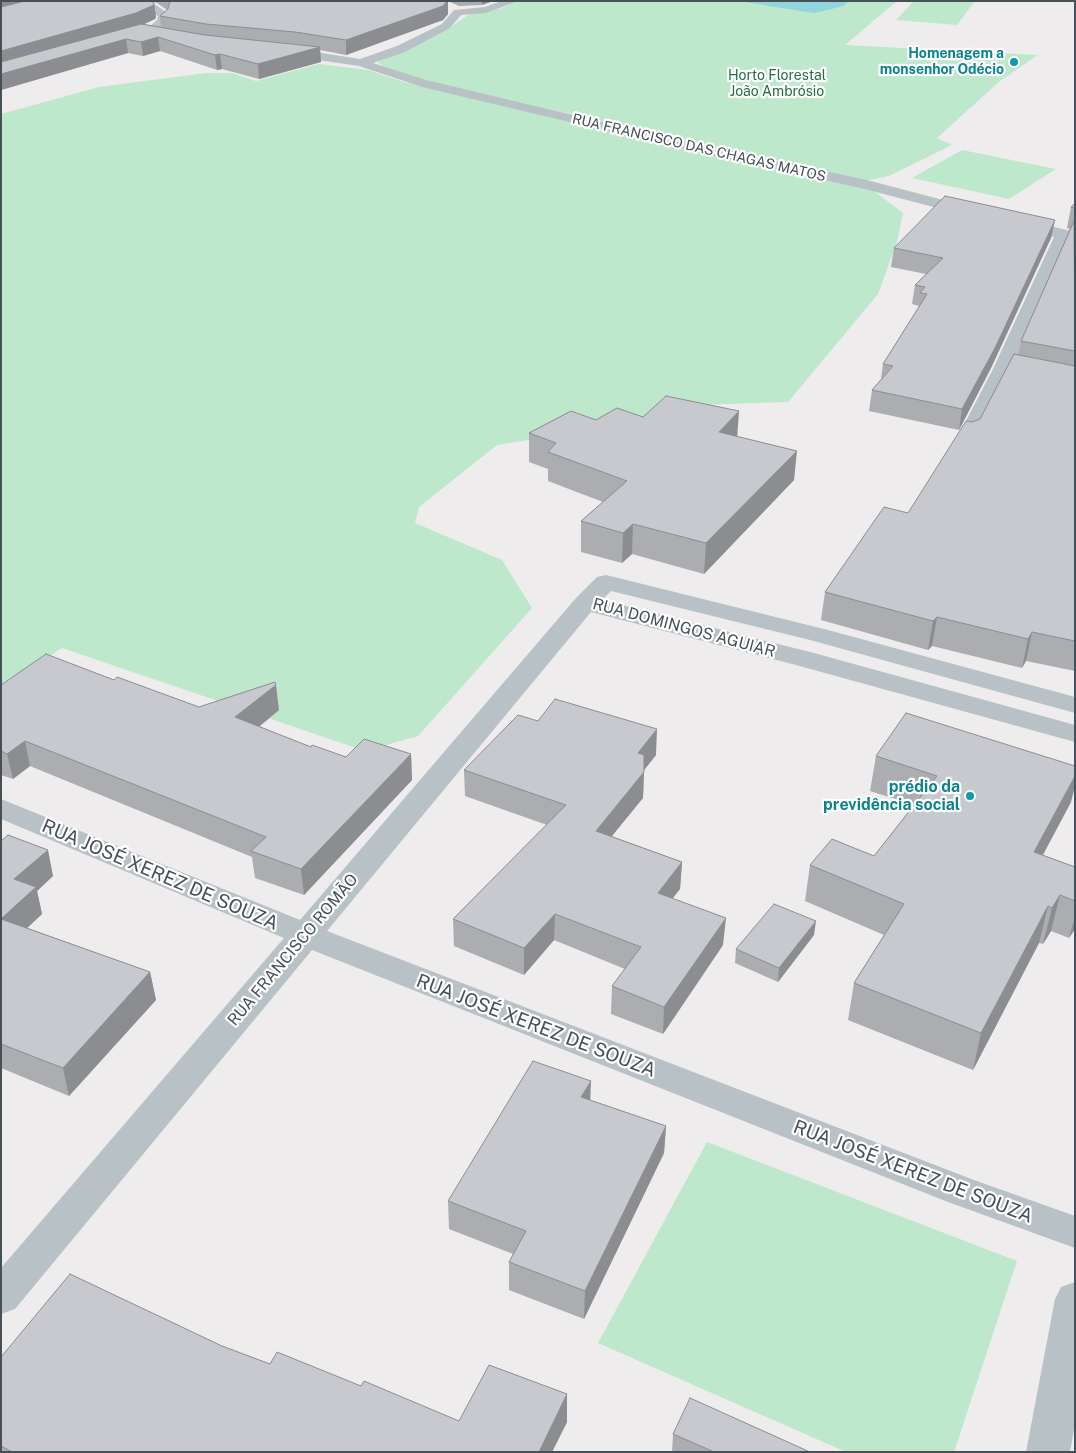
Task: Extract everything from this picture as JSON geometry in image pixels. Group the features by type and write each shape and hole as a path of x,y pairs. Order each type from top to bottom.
{"street":[{"path":"105,43 142,32 162,22 164,15 152,7 134,1"},
{"path":"361,63 401,49 446,26 454,10 486,10 513,1"},
{"path":"142,32 161,36"},
{"name":"RUA FRANCISCO DAS CHAGAS MATOS","path":"271,50 324,56 361,63 422,83 987,216"},
{"path":"967,440 1069,236 1006,220"},
{"path":"1004,369 1075,384"},
{"name":"RUA DOMINGOS AGUIAR","path":"585,603 606,582 819,635 1075,705"},
{"name":"RUA DOMINGOS AGUIAR","path":"585,603 805,660 1075,734"},
{"name":"RUA FRANCISCO ROMÃO","path":"1,1297 585,603"},
{"path":"805,660 819,635"},
{"name":"RUA JOSÉ XEREZ DE SOUZA","path":"1,808 305,936 961,1191 1075,1232"},
{"path":"1048,1452 1075,1299"}],"green space":[{"name":"Horto Florestal João Ambrósio","path":"517,1 737,1 761,5 835,8 844,6 849,1 897,1 845,45 1038,55 1000,81 937,138 952,145 889,176 865,181 414,78 389,70 377,62 419,44 451,27 468,15 502,8"},
{"path":"914,1 975,1 957,25 896,20"},
{"path":"319,64 368,70 404,82 601,129 866,185 903,213 897,242 878,294 788,402 694,405 616,426 497,445 419,507 415,523 502,560 532,608 418,736 365,751 62,648 1,687 1,114 99,87 206,73 232,73 256,81"},
{"path":"962,150 1056,169 1009,199 912,178"},
{"path":"707,1142 1017,1261 954,1452 846,1452 598,1343"}],"water":[{"path":"737,1 849,1 844,6 814,13"}],"building":[{"path":"25,1 151,1 154,5 136,13 1,51 1,7"},
{"path":"170,1 447,1 443,6 346,40 295,32 206,24 160,16 168,9"},
{"path":"141,24 205,35 320,47 258,64 220,54 215,55 158,37 141,42 126,39 1,74 1,62"},
{"path":"945,196 1055,220 995,348 962,409 872,390 893,366 883,364 927,294 920,293 925,287 915,285 943,258 894,248"},
{"path":"1074,221 1075,351 1021,341"},
{"path":"1014,354 1075,366 1075,641 1032,632 1028,639 937,617 933,621 825,592 884,507 908,513 966,421 972,422 980,419"},
{"path":"666,396 739,411 719,432 797,451 706,543 633,524 623,533 581,521 627,481 548,452 556,443 529,433 571,411 596,420 617,408 643,417"},
{"path":"46,654 114,680 117,677 199,707 275,682 276,685 235,717 311,747 312,745 346,757 364,739 411,754 301,869 251,851 266,837 25,741 7,754 1,751 1,685"},
{"path":"555,699 657,729 638,753 644,755 644,772 596,831 682,862 658,893 726,918 664,1007 612,986 641,947 555,914 524,948 453,919 566,805 464,770 518,715 538,721"},
{"path":"906,713 1075,766 1075,776 1034,852 1075,867 1075,901 1060,895 1052,908 1048,906 981,1033 854,983 904,904 810,865 832,839 874,856 937,776 876,756"},
{"path":"8,835 48,850 14,879 36,887 1,919 1,841"},
{"path":"774,904 816,921 779,968 736,949"},
{"path":"1,919 150,972 63,1068 1,1044"},
{"path":"533,1061 591,1081 581,1097 666,1126 585,1291 509,1262 526,1231 448,1201"},
{"path":"70,1274 222,1346 270,1364 277,1352 361,1386 364,1381 459,1421 489,1365 567,1394 539,1452 12,1452 1,1446 1,1357"},
{"path":"690,1398 810,1452 711,1452 673,1434"}],"place":[{"name":"Homenagem a monsenhor Odécio","path":"1014,62"},
{"name":"prédio da previdência social","path":"970,796"}]}
